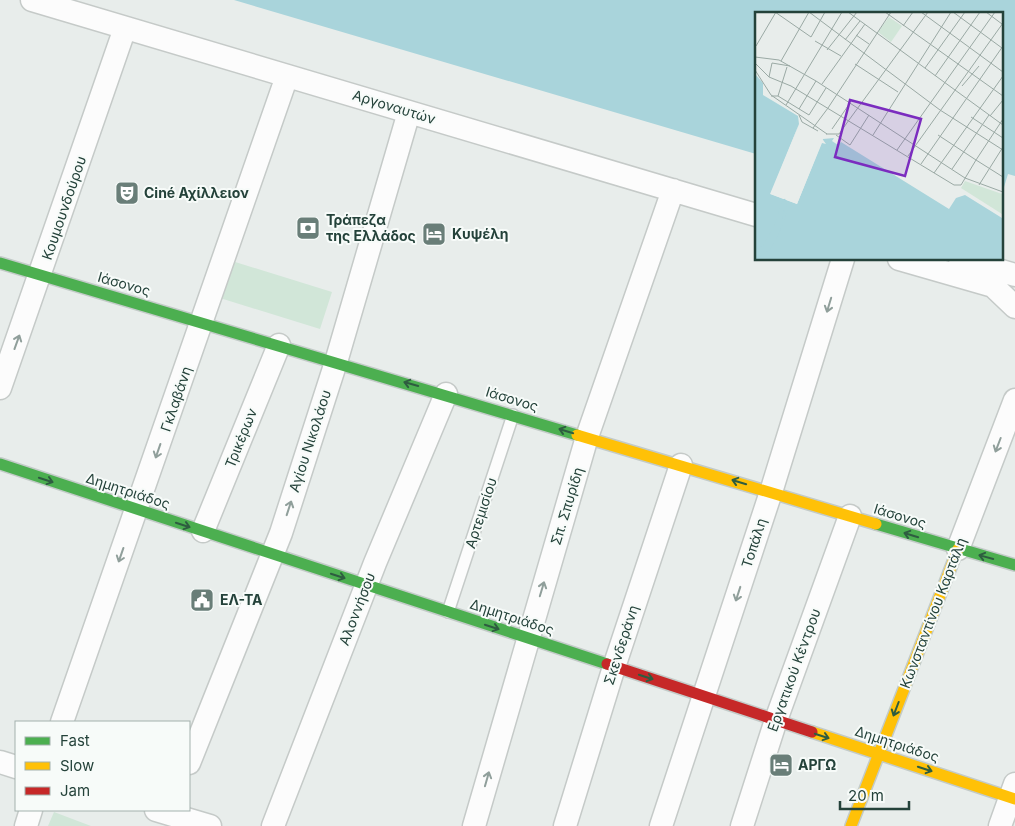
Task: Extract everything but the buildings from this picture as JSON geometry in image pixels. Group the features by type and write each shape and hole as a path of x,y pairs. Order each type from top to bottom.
{"main road":[{"name":"Ιάσονος","path":"0,263 446,394 1015,565"},
{"name":"Δημητριάδος","path":"0,464 879,754 1013,793"},
{"name":"Κωνσταντίνου Καρτάλη","path":"851,826 958,549"}],"street":[{"name":"Αργοναυτών","path":"32,0 755,215"},
{"name":"Κουμουνδούρου","path":"0,388 41,275 125,28"},
{"name":"Γκλαβάνη","path":"62,721 203,322 287,76"},
{"name":"Αγίου Νικολάου","path":"190,761 274,554 336,362 409,112"},
{"name":"Σπ. Σπυρίδη","path":"474,826 527,638 587,437 673,190"},
{"name":"Τοπάλη","path":"661,826 771,492 843,260"},
{"path":"902,260 993,286 1015,308"},
{"path":"963,260 1015,275"},
{"name":"Τρικέρων","path":"203,531 279,345"},
{"name":"Αλοννήσου","path":"273,826 366,585 446,394"},
{"name":"Κωνσταντίνου Καρτάλη","path":"958,549 1015,400"},
{"name":"Σκενδεράνη","path":"565,826 614,667 681,465"},
{"name":"Εργατικού Κέντρου","path":"742,826 776,720 850,516"},
{"path":"0,762 15,767"},
{"path":"1000,826 1013,793"},
{"path":"26,826 31,811"},
{"path":"165,811 210,826"}],"lane":[{"name":"Αρτεμισίου","path":"448,612 513,415"}],"green space":[{"path":"232,261 332,292 320,329 220,298"},
{"path":"54,812 91,826 48,826"}],"water":[{"path":"234,0 1015,0 1015,176 1008,174 1002,194 1002,12 755,12 755,154"}],"traffic: fast":[{"path":"0,263 577,435"},
{"path":"0,464 607,664"},
{"path":"876,524 1015,565"}],"traffic: slow":[{"path":"577,435 876,524"},
{"path":"851,826 958,549"},
{"path":"812,732 1015,799"}],"traffic: jam":[{"path":"607,664 812,732"}],"place":[{"name":"Ciné Αχίλλειον","path":"127,193"},
{"name":"Τράπεζα της Ελλάδος","path":"308,228"},
{"name":"Κυψέλη","path":"434,234"},
{"name":"ΕΛ-ΤΑ","path":"202,600"},
{"name":"ΑΡΓΩ","path":"781,765"}]}
